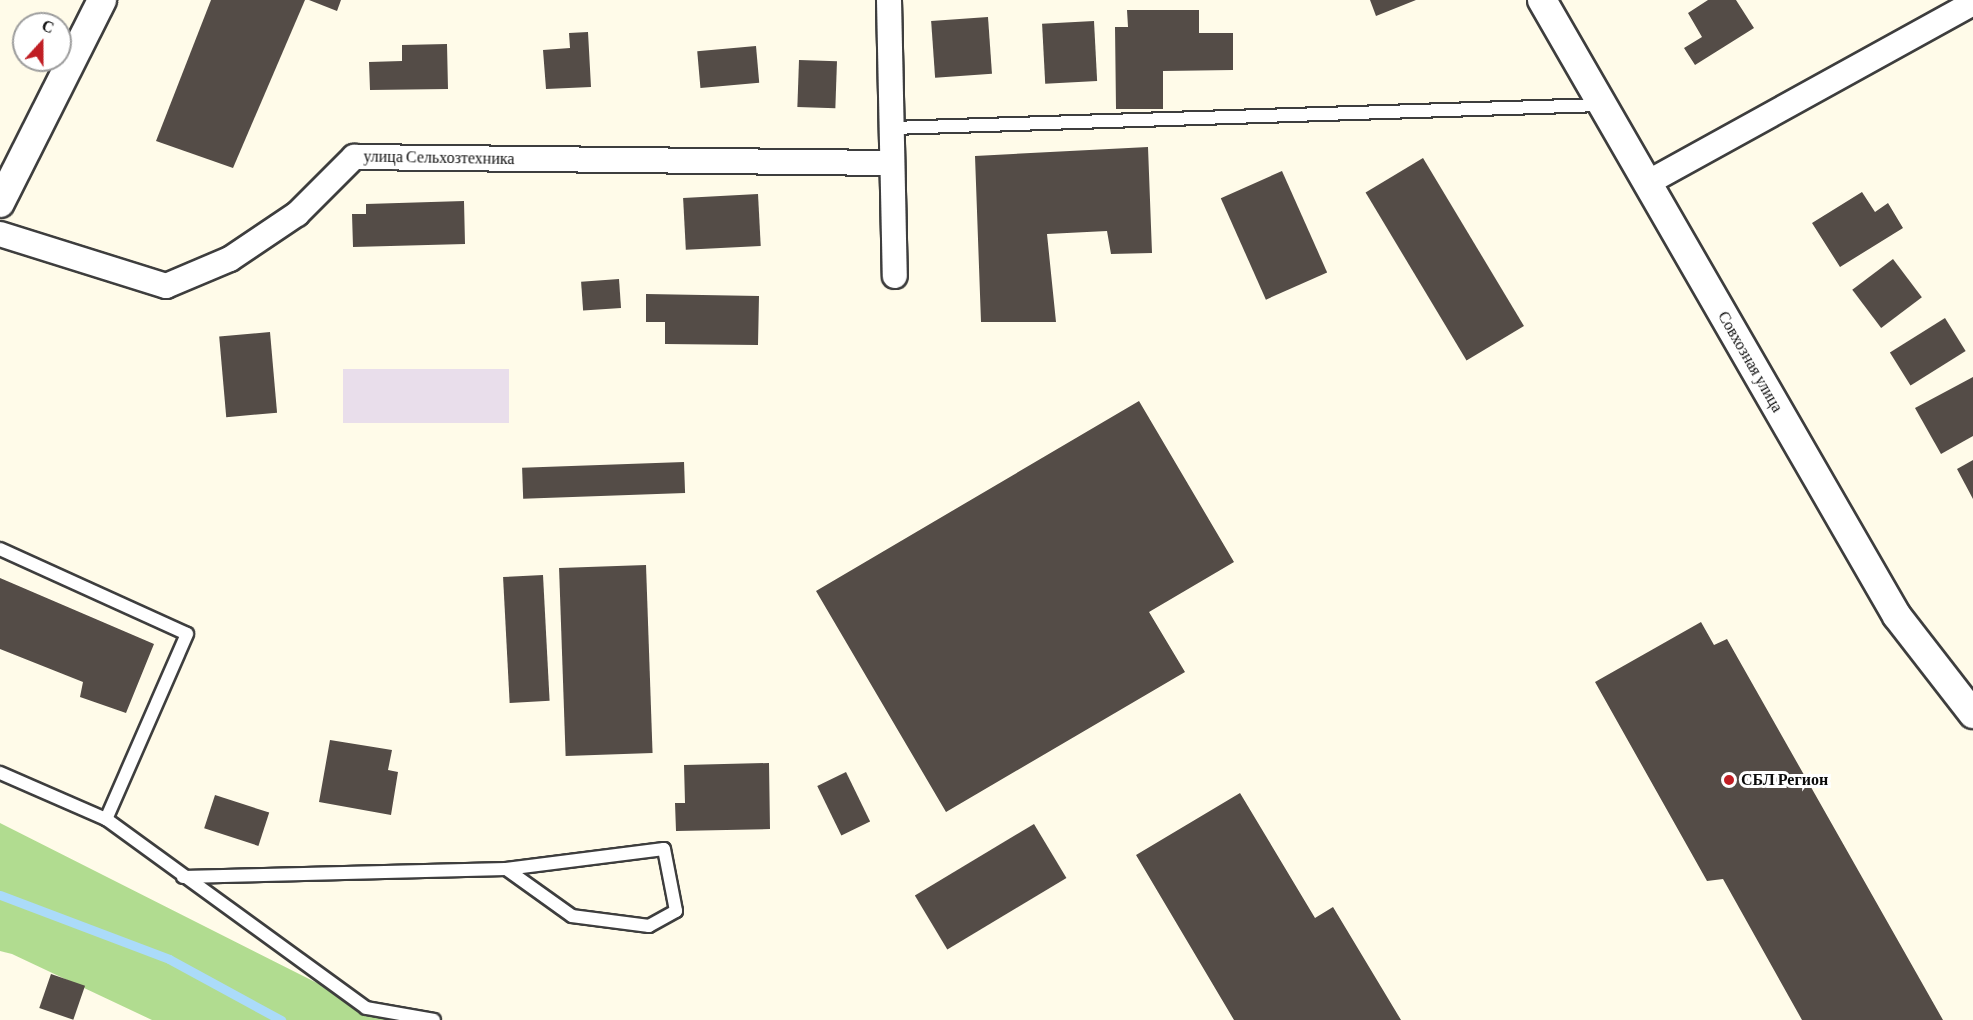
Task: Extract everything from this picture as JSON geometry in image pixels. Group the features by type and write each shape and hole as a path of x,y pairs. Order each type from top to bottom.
{"street":[{"path":"0,203 102,0"},
{"path":"889,0 895,276"},
{"name":"Совхозная улица","path":"1542,0 1897,616 1973,714"},
{"path":"1647,183 1973,3"},
{"name":"улица Сельхозтехника","path":"0,234 166,286 230,259 297,214 354,157 892,163"}],"lane":[{"path":"892,128 1602,105"},
{"path":"0,549 187,634 106,819"},
{"path":"0,772 106,819 366,1008 434,1020"},
{"path":"183,877 506,870 664,849 676,912 649,926 572,916 506,870"}],"shaded area":[{"path":"343,369 509,369 509,423 343,423"}],"green space":[{"path":"0,823 389,1020 152,1020 12,954 0,951"}],"building":[{"path":"211,0 305,0 233,168 156,141"},
{"path":"309,0 341,0 337,11"},
{"path":"1370,0 1416,0 1376,16"},
{"path":"1708,0 1736,0 1754,28 1695,65 1684,48 1702,37 1688,13"},
{"path":"1127,10 1199,10 1199,33 1233,33 1233,70 1163,71 1163,109 1116,109 1115,27 1128,27"},
{"path":"988,17 992,74 935,78 931,21"},
{"path":"1094,21 1097,81 1045,84 1042,24"},
{"path":"588,32 591,87 546,89 543,50 570,48 569,33"},
{"path":"447,44 448,89 370,90 369,62 402,61 402,45"},
{"path":"756,46 759,83 700,88 697,51"},
{"path":"799,60 837,61 835,108 797,107"},
{"path":"1148,147 1152,253 1111,254 1107,231 1047,234 1056,322 981,322 975,156"},
{"path":"1423,158 1524,326 1467,361 1366,193"},
{"path":"1282,171 1327,272 1266,300 1221,198"},
{"path":"1862,192 1875,212 1888,203 1903,228 1840,267 1812,223"},
{"path":"758,194 761,246 686,250 683,198"},
{"path":"464,201 465,244 353,247 352,214 366,214 366,204"},
{"path":"1893,259 1922,297 1881,328 1852,290"},
{"path":"619,279 621,308 583,311 581,282"},
{"path":"646,294 759,296 758,345 665,344 665,322 646,322"},
{"path":"1945,318 1966,351 1911,386 1890,352"},
{"path":"270,332 277,413 226,417 219,336"},
{"path":"1973,377 1973,436 1941,454 1915,408"},
{"path":"1139,401 1234,562 1149,612 1185,672 946,812 816,591"},
{"path":"1973,460 1973,499 1957,469"},
{"path":"684,462 685,493 523,499 522,468"},
{"path":"646,565 653,753 566,756 559,568"},
{"path":"543,575 550,701 510,703 503,577"},
{"path":"0,578 154,644 126,713 80,697 83,682 0,649"},
{"name":"СБЛ Регион","path":"1701,622 1714,645 1727,639 1943,1020 1802,1020 1723,879 1707,881 1595,682"},
{"path":"330,740 392,750 388,770 398,772 391,815 319,802"},
{"path":"769,763 770,829 676,831 675,803 685,803 684,765"},
{"path":"846,772 870,821 841,835 817,786"},
{"path":"1240,793 1315,918 1333,907 1401,1020 1234,1020 1136,855"},
{"path":"215,795 269,813 258,846 204,828"},
{"path":"1034,824 1066,878 947,950 915,896"},
{"path":"51,974 85,986 73,1020 39,1008"}],"waterway":[{"path":"0,895 169,959 281,1020"}],"place":[{"name":"СБЛ Регион","path":"1729,780"}]}
